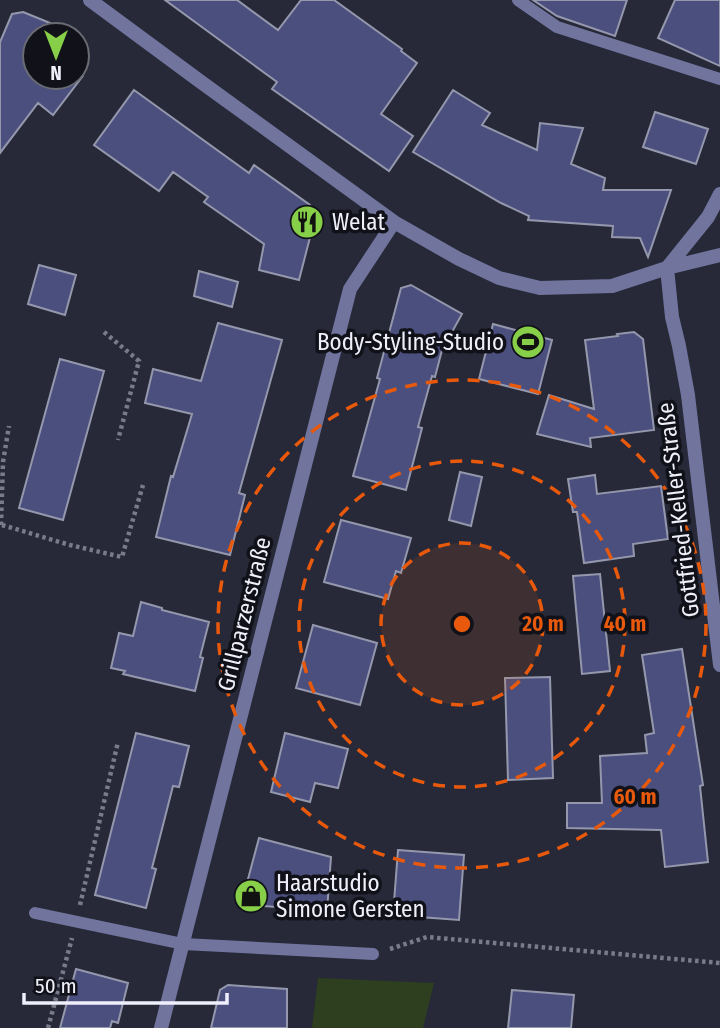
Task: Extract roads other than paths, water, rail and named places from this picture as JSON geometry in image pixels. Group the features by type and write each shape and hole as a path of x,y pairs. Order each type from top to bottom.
{"street":[{"path":"90,0 394,222 499,278 540,288 612,286 667,268 720,255"},
{"path":"667,268 708,218 720,194"},
{"name":"Grillparzerstraße","path":"162,1028 350,289 394,222"},
{"name":"Gottfried-Keller-Straße","path":"667,268 672,317 688,395 720,665"}],"lane":[{"path":"518,0 557,27 720,79"},
{"path":"35,913 183,944 373,954"}],"place":[{"name":"Welat","path":"307,222"},
{"name":"Body-Styling-Studio","path":"528,342"},
{"name":"Haarstudio Simone Gersten","path":"251,896"}]}
